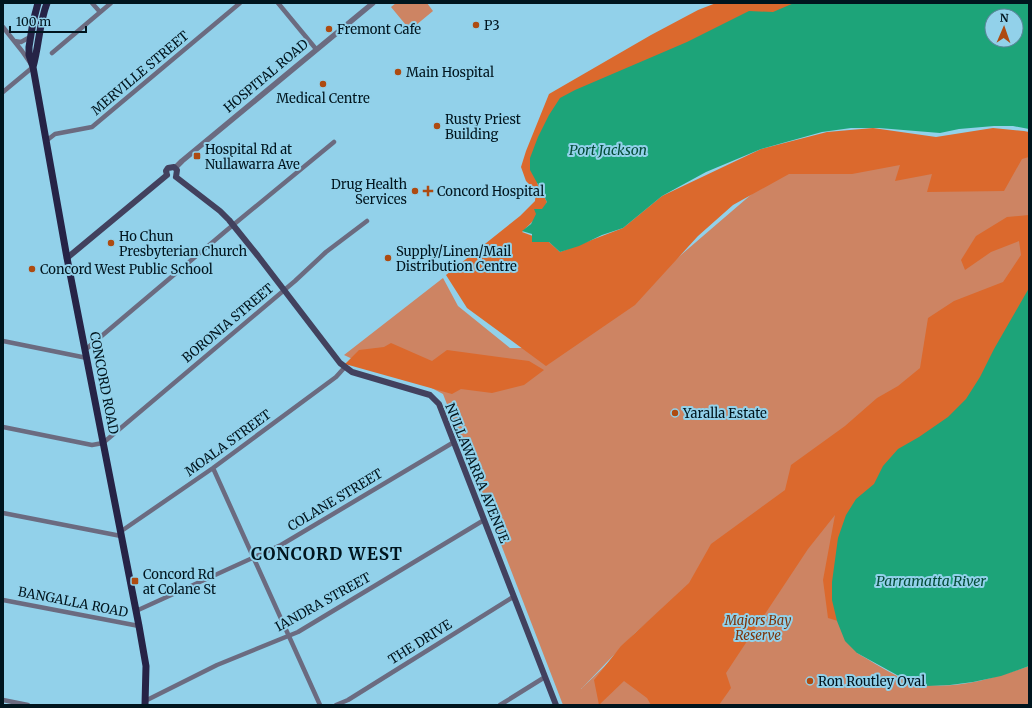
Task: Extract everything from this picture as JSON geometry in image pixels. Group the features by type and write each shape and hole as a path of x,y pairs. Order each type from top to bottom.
{"main road":[{"name":"CONCORD ROAD","path":"38,3 30,37 28,55 32,67 67,258 139,626 146,666 145,703"},
{"name":"CONCORD ROAD","path":"32,67 36,56 40,26 47,3"},
{"path":"67,258 167,175 166,171 168,168 175,168 178,172 176,177 171,178 167,175"},
{"name":"NULLAWARRA AVENUE","path":"176,177 220,211 233,225 333,356 345,367 352,372 430,395 439,404 556,705"}],"street":[{"path":"92,3 100,12"},
{"path":"52,53 111,3"},
{"name":"MERVILLE STREET","path":"46,141 55,134 92,127 240,3"},
{"path":"278,3 316,49"},
{"name":"HOSPITAL ROAD","path":"175,168 373,3"},
{"path":"3,27 22,51 32,67 3,92"},
{"path":"14,41 21,42 30,37"},
{"path":"85,350 334,142"},
{"name":"BORONIA STREET","path":"103,443 284,290 326,252 367,221"},
{"path":"3,341 87,358"},
{"name":"MOALA STREET","path":"121,534 338,375 345,367"},
{"path":"3,428 92,445 103,443"},
{"name":"COLANE STREET","path":"136,611 281,545 454,442"},
{"path":"213,468 320,705"},
{"path":"3,513 121,534"},
{"name":"IANDRA STREET","path":"145,703 217,665 298,632 484,520"},
{"name":"THE DRIVE","path":"336,705 348,700 513,597"},
{"name":"BANGALLA ROAD","path":"3,600 139,626"},
{"path":"500,705 545,677"},
{"path":"3,700 28,705"}],"green space":[{"path":"396,3 427,3 433,11 410,30 391,7"},
{"name":"Yaralla Estate","path":"1029,150 1029,255 857,653 887,671 906,680 936,686 984,680 1029,666 1029,705 563,705 443,394 407,375 367,366 344,355 443,278 458,306 510,348 534,348 603,322 760,187 796,164","holes":["689,585 581,689 634,634"]}],"shaded area":[{"path":"716,3 811,3 537,183 547,202 542,212 522,232 549,242 560,252 623,228 662,196 761,149 827,132 873,128 936,137 993,128 1024,131 1029,132 1029,157 1022,159 1004,191 927,192 932,174 895,181 900,165 852,174 789,174 733,205 698,236 635,305 546,366 467,308 446,275 520,216 535,201 536,191 526,181 521,167 549,94 651,35 698,10"},
{"path":"1029,215 1029,308 848,624 828,618 823,580 835,515 808,549 726,673 731,688 719,705 651,705 647,698 624,681 599,705 594,680 621,646 689,583 711,544 785,490 791,465 845,426 877,398 898,386 920,368 928,318 954,301 1003,282 1021,255 1019,241 991,252 965,270 961,260 976,236 1007,217"},
{"path":"391,343 432,361 447,350 529,361 544,370 524,385 492,393 461,389 452,394 345,364 359,350 384,347"}],"water":[{"name":"Port Jackson","path":"794,3 1029,3 1029,129 1013,126 994,126 959,129 940,133 879,128 851,128 822,132 761,149 706,172 662,196 623,228 602,235 579,246 560,252 549,242 532,242 532,234 522,231 531,224 536,214 534,209 542,209 547,202 530,170 530,158 549,115 560,98 575,90 687,42 749,11 773,12"},
{"name":"Parramatta River","path":"1029,288 1029,666 1001,676 973,682 926,686 906,680 857,653 845,641 837,621 832,600 832,582 838,538 846,515 856,499 874,484 883,466 898,449 919,437 948,417 966,399 980,377 994,349"}],"place":[{"name":"P3","path":"476,25"},
{"name":"Fremont Cafe","path":"329,29"},
{"name":"Main Hospital","path":"398,72"},
{"name":"Medical Centre","path":"323,84"},
{"name":"Rusty Priest Building","path":"437,126"},
{"name":"Hospital Rd at Nullawarra Ave","path":"197,156"},
{"name":"Drug Health Services","path":"415,191"},
{"name":"Concord Hospital","path":"428,191"},
{"name":"Ho Chun Presbyterian Church","path":"111,243"},
{"name":"Supply/Linen/Mail Distribution Centre","path":"388,258"},
{"name":"Concord West Public School","path":"32,269"},
{"name":"Yaralla Estate","path":"675,413"},
{"name":"Concord Rd at Colane St","path":"135,581"},
{"name":"Ron Routley Oval","path":"810,681"}],"district":[{"name":"CONCORD WEST","path":"327,554"}],"park label":[{"name":"Majors Bay Reserve","path":"758,628"}]}
